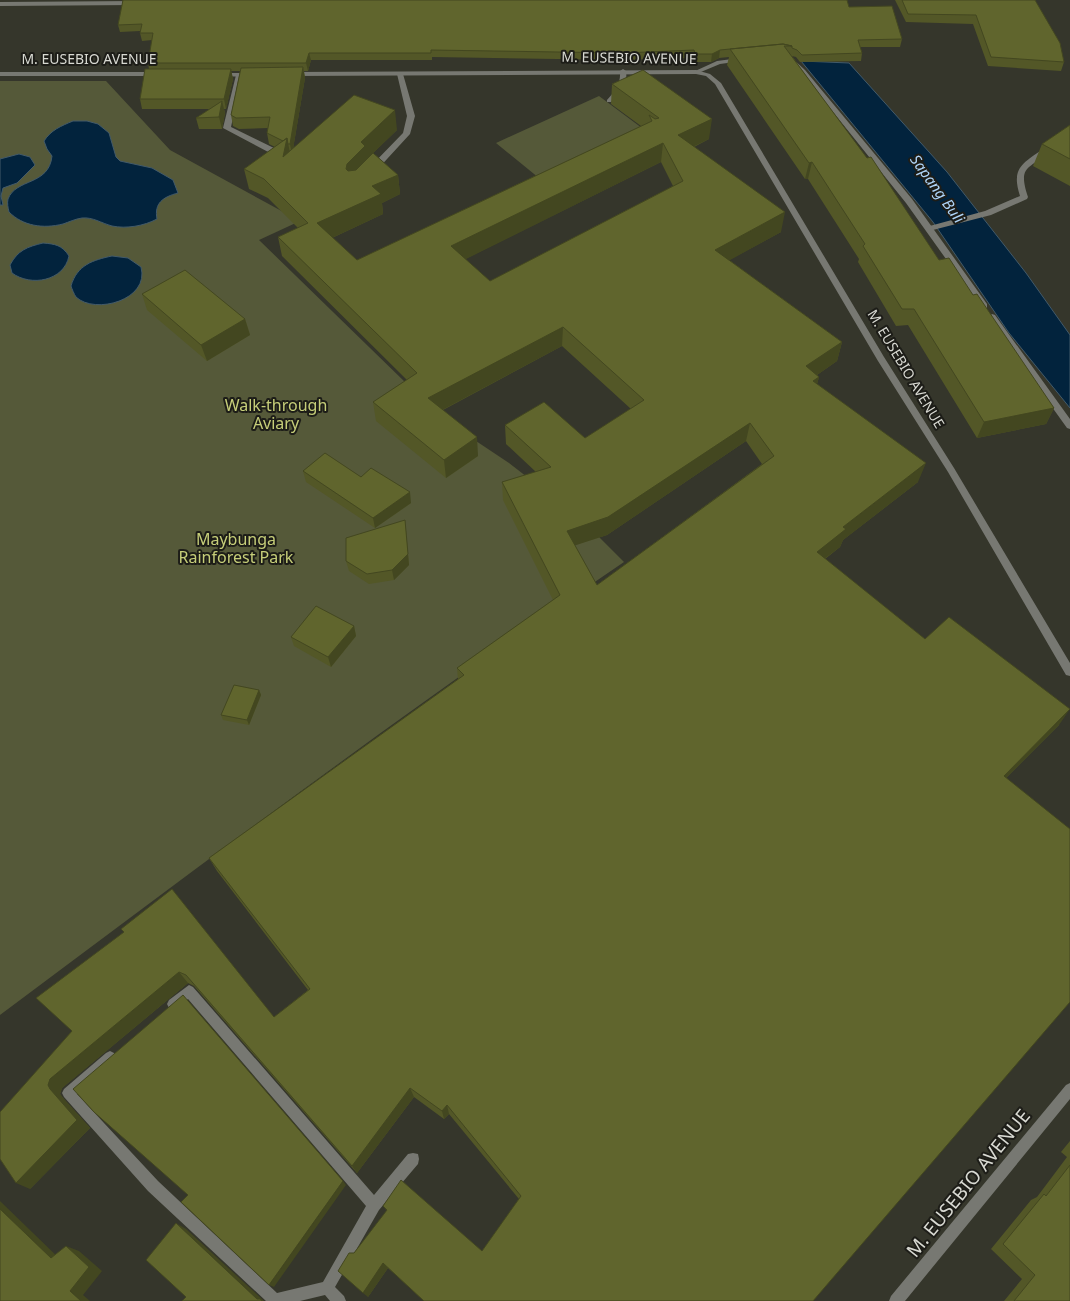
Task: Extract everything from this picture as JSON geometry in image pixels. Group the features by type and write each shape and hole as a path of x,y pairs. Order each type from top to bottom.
{"street":[{"path":"0,4 140,3"},
{"path":"780,56 793,60 804,71 932,228 1070,426"},
{"path":"696,72 719,62 745,60"},
{"path":"608,101 620,90 624,82 622,71"},
{"name":"M. EUSEBIO AVENUE","path":"286,74 696,72 708,76 718,83 881,359 951,470 1070,672"},
{"name":"M. EUSEBIO AVENUE","path":"0,74 169,74"},
{"path":"209,74 258,74"},
{"path":"368,174 406,134 412,116 400,74"},
{"path":"239,75 227,128 275,152"},
{"path":"932,228 988,213 1024,197 1018,181 1021,168 1054,146"},
{"path":"166,1010 189,990 374,1205"},
{"path":"121,1048 68,1093 153,1186 274,1300 327,1288 374,1205 413,1159"},
{"name":"M. EUSEBIO AVENUE","path":"896,1301 1070,1089"},
{"path":"327,1288 340,1301"}],"green space":[{"name":"Maybunga Rainforest Park","path":"0,81 106,81 170,150 300,221 259,240 443,419 509,463 580,518 624,562 388,728 0,1015"},
{"path":"599,96 654,137 550,187 496,143"}],"water":[{"name":"Sapang Buli","path":"801,61 849,63 947,172 1026,273 1070,335 1070,408 1009,333 933,222"},
{"path":"73,121 87,121 98,124 109,133 116,157 120,161 152,168 173,180 178,193 164,199 158,205 157,219 129,227 112,226 86,218 63,224 41,226 27,223 9,212 8,199 12,192 39,177 50,166 52,156 44,141 53,131"},
{"path":"19,154 30,157 35,165 17,183 3,188 1,196 3,205 0,205 0,159"},
{"path":"43,243 64,249 69,256 61,271 46,279 37,280 28,280 12,273 10,265 16,256 28,248"},
{"path":"112,256 128,258 141,267 142,279 137,288 129,296 107,304 95,305 76,297 71,286 77,273 98,259"}],"building":[{"path":"123,0 847,0 849,7 892,6 902,39 858,40 862,53 802,55 792,46 783,44 720,50 712,54 695,54 694,50 623,53 431,50 431,53 309,53 306,63 148,63 153,33 140,33 142,24 118,25"},
{"path":"902,0 1035,0 1060,43 1064,62 991,57 976,15 908,14"},
{"path":"783,44 792,46 784,46 867,158 871,157 939,260 949,258 973,295 977,294 1054,408 984,422 914,309 902,309 863,246 865,244 812,162 809,163 730,49"},
{"path":"303,67 290,144 288,144 287,138 283,141 267,133 270,117 236,118 231,115 241,68"},
{"path":"145,69 231,69 224,99 140,99"},
{"path":"643,70 712,119 678,135 785,212 715,250 842,342 806,366 819,377 813,381 926,463 843,527 846,529 817,552 925,639 949,617 1070,709 1004,776 1070,829 1070,1002 813,1301 424,1301 383,1263 363,1293 338,1271 349,1253 354,1253 387,1210 383,1206 401,1180 482,1251 521,1196 447,1105 442,1111 410,1088 352,1166 186,975 179,972 50,1079 48,1085 50,1089 77,1120 16,1183 0,1159 0,1112 72,1031 36,998 124,932 121,929 172,889 274,1017 310,989 209,858 464,675 457,668 560,595 502,482 551,467 505,425 544,402 585,438 644,400 563,327 428,398 477,437 444,460 373,402 417,373 278,237 308,223 264,179 244,169 287,138 283,157 354,95 395,110 361,142 365,146 347,164 346,169 348,171 356,170 373,153 398,175 372,186 381,194 317,223 357,260 652,121 649,115 655,119 659,118 612,84","holes":["663,143 683,181 490,281 451,246","750,423 774,456 597,585 567,531 608,517"]},
{"path":"222,101 219,117 196,118"},
{"path":"1070,125 1070,159 1042,144"},
{"path":"185,270 245,319 201,345 142,294"},
{"path":"325,453 361,477 371,468 410,492 373,518 303,471"},
{"path":"405,520 408,554 392,570 367,574 346,561 346,538"},
{"path":"316,606 354,626 328,657 291,637"},
{"path":"234,685 259,690 247,720 221,715"},
{"path":"183,995 343,1181 269,1285 181,1202 188,1195 94,1112 73,1089"},
{"path":"1070,1165 1070,1301 1014,1301 1035,1275 1003,1244 1044,1194 1046,1196"},
{"path":"0,1209 51,1258 66,1246 89,1267 70,1291 81,1301 0,1301"},
{"path":"176,1223 257,1299 262,1301 182,1301 186,1297 146,1260"}],"park label":[{"name":"Walk-through Aviary","path":"276,414"}]}
